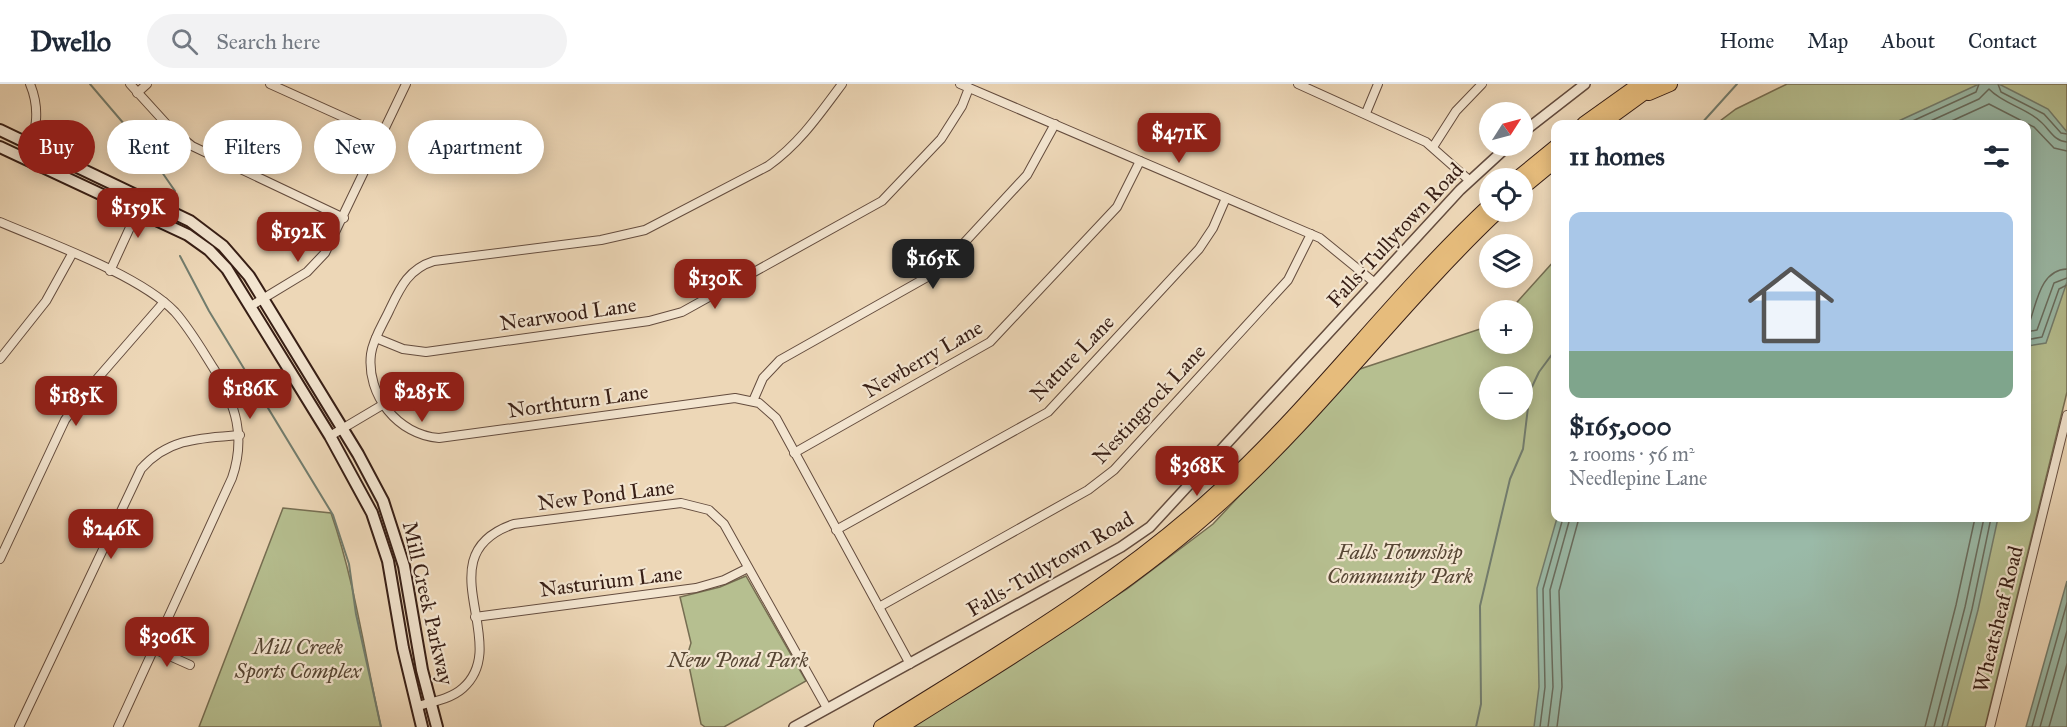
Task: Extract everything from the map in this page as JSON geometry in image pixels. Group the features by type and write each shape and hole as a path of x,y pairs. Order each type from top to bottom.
{"highway":[{"path":"1591,120 1637,88 1656,84"},
{"path":"1605,120 1637,88 1670,84"},
{"path":"1530,168 1551,151"},
{"path":"1533,179 1551,164"},
{"path":"881,727 1075,604 1179,527 1260,450 1479,217"},
{"path":"900,727 1096,602 1200,522 1268,458 1488,222"}],"main road":[{"name":"Mill Creek Parkway","path":"0,130 18,138"},
{"name":"Mill Creek Parkway","path":"0,147 18,155"},
{"name":"Mill Creek Parkway","path":"58,174 188,235 209,250 227,269 361,490 382,540 422,727"},
{"name":"Mill Creek Parkway","path":"94,174 187,219 208,233 237,261 264,299 373,481 395,533 437,727"}],"street":[{"path":"30,84 37,114 36,120"},
{"path":"130,84 171,129 198,150 344,218"},
{"path":"137,93 147,84"},
{"path":"270,84 350,120"},
{"path":"390,120 406,84"},
{"name":"Northturn Lane","path":"753,401 735,398 439,438 410,432 392,417 372,377 371,354 400,286 418,268 434,261 601,240 660,224 761,170 783,155 801,138 842,84"},
{"path":"960,84 1311,234 1334,247 1375,282"},
{"path":"1298,84 1366,113 1433,147 1469,180"},
{"path":"1366,113 1378,84"},
{"path":"1433,147 1456,111 1482,84"},
{"path":"1533,125 1586,84"},
{"name":"Nearwood Lane","path":"376,338 403,349 426,352 649,321 682,312 882,201 941,139 962,106 969,88"},
{"path":"910,664 774,416 753,401 763,378 780,360 925,280 949,261 1027,175 1054,124"},
{"name":"Falls-Tullytown Road","path":"794,727 1138,536 1165,512 1469,180 1497,156"},
{"name":"Newberry Lane","path":"794,453 990,342 1117,207 1140,161"},
{"path":"251,306 316,263 332,242 365,174"},
{"path":"110,271 144,197"},
{"name":"Nature Lane","path":"836,530 1048,412 1199,249 1213,228 1226,198"},
{"path":"0,222 141,286 164,302 184,324 217,375 236,413 240,435 232,478 118,727"},
{"name":"Nestingrock Lane","path":"879,607 1088,490 1114,471 1288,280 1311,234"},
{"path":"0,359 46,301 72,254"},
{"path":"0,559 65,420 83,395 164,302"},
{"path":"330,436 384,404"},
{"name":"Wheatsheaf Road","path":"1990,727 2067,415"},
{"path":"20,727 141,469 158,452 179,441 240,435"},
{"name":"New Pond Lane","path":"417,706 455,693 475,672 480,650 471,581 473,561 489,537 514,524 692,503 717,516 827,708"},
{"name":"Nasturium Lane","path":"475,617 696,588 724,580 748,568"},
{"path":"154,649 190,665"}],"green space":[{"name":"Falls Township Community Park","path":"1787,84 2067,84 2067,392 1985,727 910,727 1127,589 1213,524 1357,370 1479,329 1479,354 1533,354 1533,300 1519,300 1530,288 1533,288 1533,284 1551,264 1551,522 2031,522 2031,120 1721,120 1736,109"},
{"name":"Mill Creek Sports Complex","path":"283,508 331,513 353,592 381,727 199,727"},
{"name":"New Pond Park","path":"746,576 806,681 724,727 705,727 701,724 687,656 691,643 680,597 720,587"}],"water":[{"path":"1979,84 1999,84 2048,109 2067,132 2067,282 2046,343 2031,345 2031,120 1901,120"},
{"path":"1556,522 1997,522 1978,610 1947,727 1534,727 1539,687 1537,588"},
{"path":"2067,581 2067,727 2026,727"}],"waterway":[{"path":"90,84 148,152 175,191"},
{"path":"1705,120 1737,84"},
{"path":"180,256 209,311 333,515 349,564 356,614 381,727"},
{"path":"1476,727 1481,704 1480,606 1510,479 1523,449 1530,391 1539,372 1551,356"}]}
